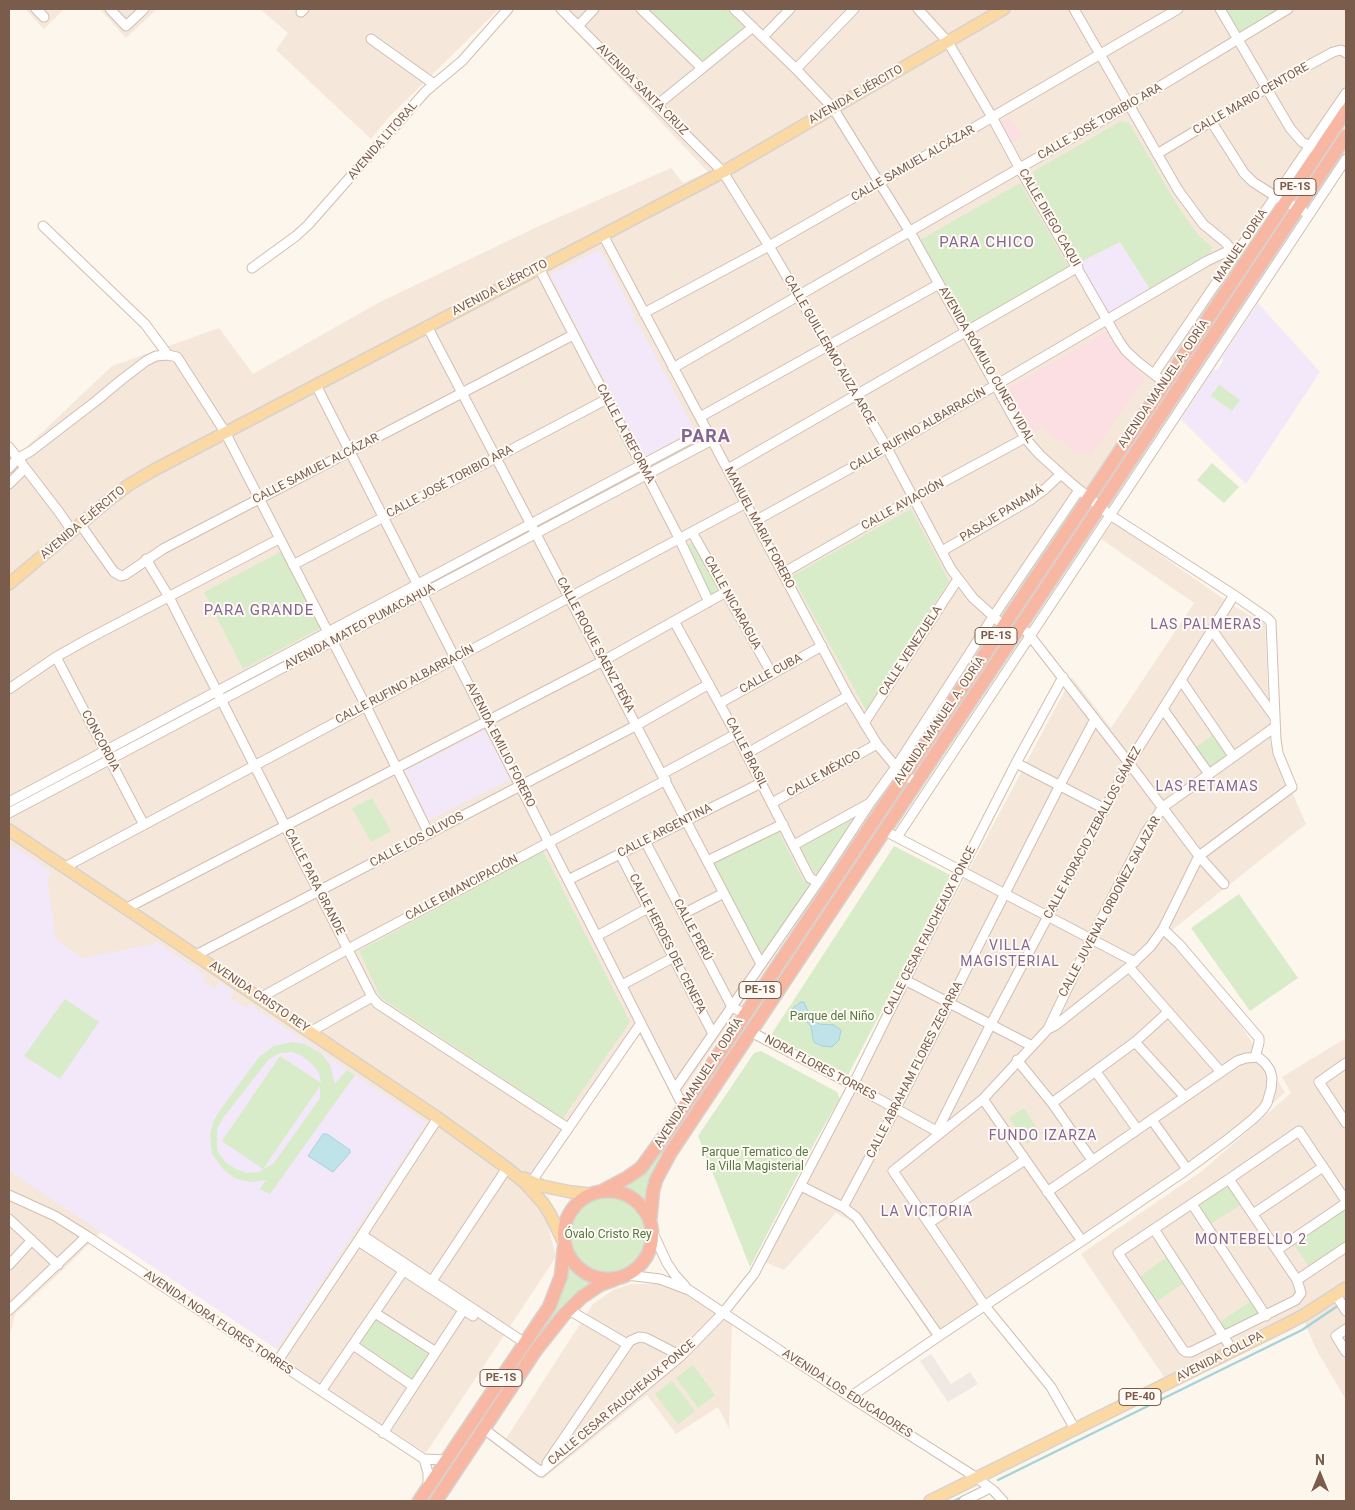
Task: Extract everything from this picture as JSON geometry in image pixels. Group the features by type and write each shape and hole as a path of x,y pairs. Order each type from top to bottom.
{"highway":[{"name":"AVENIDA MANUEL A. ODRÍA","path":"602,1191 628,1178 641,1168 665,1135 745,1014 900,771 1084,494 1165,383 1240,259 1315,148 1346,111"},
{"name":"AVENIDA MANUEL A. ODRÍA","path":"651,1227 653,1191 663,1166 1010,642 1026,630 1105,511 1255,274 1304,212 1346,136"},
{"path":"998,625 1010,642"},
{"path":"745,1014 754,1027"},
{"name":"PE-1S","path":"419,1501 549,1307 561,1276 564,1223 568,1214 581,1199 602,1191 618,1192 632,1198 644,1209 651,1227 651,1246 644,1260 640,1266 621,1277 600,1285 582,1297 568,1310 536,1350 436,1501"},
{"path":"564,1245 570,1260 587,1275 601,1279 621,1277"}],"main road":[{"name":"AVENIDA EJÉRCITO","path":"9,584 130,484 316,384 723,172 1004,9"},
{"name":"AVENIDA CRISTO REY","path":"9,830 438,1118 507,1168 526,1183 543,1203 564,1245"},
{"name":"AVENIDA CRISTO REY","path":"507,1168 532,1181 554,1188 590,1194"},
{"name":"AVENIDA COLLPA","path":"930,1501 1304,1315 1346,1288"}],"street":[{"path":"36,9 44,18"},
{"path":"110,9 126,26 144,9"},
{"name":"AVENIDA LITORAL","path":"252,268 308,225 434,84 462,61 508,9"},
{"name":"AVENIDA SANTA CRUZ","path":"561,9 723,172"},
{"path":"578,26 594,9"},
{"path":"641,9 702,68"},
{"name":"AVENIDA RÓMULO CUNEO VIDAL","path":"734,9 833,108 910,232 1025,438 1040,455 1105,511 1234,595 1271,622 1274,716 1278,753 1292,787 1199,856"},
{"path":"763,37 790,9"},
{"path":"796,69 854,9"},
{"name":"CALLE DIEGO CAQUI","path":"918,9 948,42 1106,320 1126,351 1165,383"},
{"path":"1074,9 1178,190 1196,216 1211,232 1225,242 1265,283"},
{"name":"CALLE SAMUEL ALCÁZAR","path":"644,313 769,246 1178,9"},
{"path":"1220,9 1290,128 1302,142 1315,148 1346,93"},
{"name":"CALLE JOSÉ TORIBIO ARA","path":"673,368 1129,105 1288,9"},
{"path":"657,105 753,27"},
{"path":"371,39 434,84"},
{"name":"CALLE MARIO CENTORE","path":"1158,154 1267,88 1333,52 1341,50 1346,53"},
{"path":"1211,121 1244,174 1253,182 1304,212"},
{"name":"AVENIDA MANUEL A. ODRÍA","path":"1105,511 1146,463 1265,283 1304,212 1346,159"},
{"name":"CALLE GUILLERMO AUZA ARCE","path":"723,172 769,246 887,448 958,579 998,625"},
{"path":"43,226 145,324 168,355"},
{"name":"MANUEL MARIA FORERO","path":"603,235 848,696 877,744 900,771 916,784"},
{"name":"CALLE RUFINO ALBARRACÍN","path":"755,521 887,448 1216,255 1226,252 1240,259"},
{"name":"MANUEL ODRIA","path":"1154,374 1240,259"},
{"name":"CALLE LA REFORMA","path":"539,268 642,466 709,602"},
{"path":"728,470 1078,268"},
{"path":"700,417 939,284"},
{"name":"CALLE ROQUE SAENZ PEÑA","path":"428,326 761,964"},
{"name":"CALLE SAMUEL ALCÁZAR","path":"9,448 59,512 121,576 146,559 258,499 573,335"},
{"path":"9,468 17,459 31,451 146,361 156,356 168,355 177,357 225,432 366,706 428,834"},
{"name":"AVENIDA EMILIO FORERO","path":"316,384 684,1106"},
{"name":"CALLE JOSÉ TORIBIO ARA","path":"293,565 607,399"},
{"name":"AVENIDA MATEO PUMACAHUA","path":"9,813 222,701 418,585 707,430"},
{"name":"CALLE AVIACIÓN","path":"783,573 914,498 1025,438"},
{"name":"AVENIDA MATEO PUMACAHUA","path":"9,802 217,691 423,594 712,440"},
{"path":"9,484 24,469"},
{"name":"PASAJE PANAMÁ","path":"942,552 1030,500 1061,474"},
{"name":"CALLE RUFINO ALBARRACÍN","path":"65,867 746,503"},
{"name":"CALLE NICARAGUA","path":"692,532 772,674"},
{"path":"9,689 56,657 279,539"},
{"name":"CALLE PARA GRANDE","path":"146,559 169,597 372,997 378,1004 568,1128"},
{"name":"CALLE VENEZUELA","path":"864,723 958,579"},
{"path":"127,908 603,661 726,592"},
{"name":"CALLE HORACIO ZEBALLOS GÁMEZ","path":"939,1132 991,1024 1129,763 1234,595"},
{"name":"CALLE BRASIL","path":"674,621 720,703 810,878 818,882"},
{"path":"1026,630 1199,856 1224,884"},
{"name":"AVENIDA MANUEL A. ODRÍA","path":"897,837 1026,630"},
{"path":"1212,630 1274,716"},
{"name":"CALLE CUBA","path":"720,703 822,646"},
{"name":"CONCORDIA","path":"56,657 144,825"},
{"name":"CALLE CESAR FAUCHEAUX PONCE","path":"541,1472 681,1356 723,1313 754,1274 853,1085 1016,763 1063,678"},
{"path":"1181,680 1233,756"},
{"name":"CALLE LOS OLIVOS","path":"196,955 637,725 709,684"},
{"path":"746,754 848,696"},
{"path":"1163,709 1209,774"},
{"name":"CALLE ABRAHAM FLORES ZEGARRA","path":"843,1207 896,1108 1095,719"},
{"name":"CALLE JUVENAL ORDOÑEZ SALAZAR","path":"929,1223 893,1171 939,1132 983,1099 1048,1029 1091,938 1146,832 1163,807 1275,727"},
{"name":"CALLE EMANCIPACIÓN","path":"260,998 549,842 736,734"},
{"name":"CALLE MÉXICO","path":"772,803 877,744"},
{"path":"1016,763 1105,808"},
{"name":"AVENIDA MANUEL A. ODRÍA","path":"675,1088 818,882 870,803 900,771"},
{"name":"CALLE ARGENTINA","path":"568,880 761,783"},
{"path":"794,845 870,803"},
{"path":"707,861 782,824"},
{"path":"885,831 1091,938 1132,964 1168,1012 1221,1072"},
{"name":"CALLE PERÚ","path":"645,841 732,1007"},
{"name":"CALLE HEROES DEL CENEPA","path":"620,854 713,1034"},
{"path":"1048,1029 1056,1025 1132,964 1151,946 1163,929 1199,856"},
{"path":"684,914 724,894"},
{"path":"597,936 648,908"},
{"path":"1163,929 1179,944 1259,1038 1255,1057"},
{"path":"622,985 674,957"},
{"path":"905,980 1032,1046"},
{"path":"310,1032 372,997"},
{"path":"732,1007 745,1014"},
{"path":"1052,1103 1135,1042 1168,1012"},
{"path":"532,1181 641,1023"},
{"name":"NORA FLORES TORRES","path":"754,1027 853,1085 939,1132"},
{"path":"1135,1042 1185,1097"},
{"path":"850,1397 1187,1169 1253,1119 1267,1103 1271,1089 1272,1074 1265,1063 1258,1057 1237,1060 1047,1192"},
{"path":"1018,1060 1052,1103 1092,1160"},
{"path":"1346,1063 1319,1082 1346,1123"},
{"path":"1096,1072 1137,1129"},
{"path":"983,1099 1082,1241"},
{"path":"277,1362 438,1118"},
{"path":"1152,1120 1187,1169"},
{"path":"1229,1179 1297,1280 1301,1293 1296,1300 1225,1336 1191,1352 1183,1350 1118,1253 1299,1131 1346,1202 1277,1250"},
{"path":"1025,1160 929,1223 985,1306 1051,1387 1075,1429"},
{"path":"1253,1214 1323,1167"},
{"path":"432,1281 507,1168"},
{"path":"801,1186 843,1207 856,1217 939,1336"},
{"name":"AVENIDA NORA FLORES TORRES","path":"9,1195 55,1216 87,1236 424,1459 447,1460"},
{"path":"1192,1204 1266,1316"},
{"path":"9,1219 58,1265"},
{"name":"AVENIDA LOS EDUCADORES","path":"651,1227 667,1263 689,1290 850,1397 977,1478 1002,1501"},
{"path":"1154,1229 1233,1351"},
{"path":"9,1308 58,1265 87,1236"},
{"path":"360,1238 404,1270 524,1345"},
{"path":"360,1238 432,1281 524,1345"},
{"path":"9,1265 32,1240"},
{"path":"1297,1280 1346,1247"},
{"path":"321,1391 404,1270"},
{"name":"AVENIDA LOS EDUCADORES","path":"621,1277 660,1279 689,1290"},
{"path":"1336,1295 1346,1311"},
{"path":"383,1433 464,1309"},
{"path":"568,1310 628,1344"},
{"path":"375,1313 436,1352"},
{"path":"1346,1329 1336,1336 1346,1352"},
{"path":"484,1429 541,1472 628,1344 634,1339 646,1338 681,1356"},
{"path":"353,1345 414,1386"},
{"path":"424,1459 428,1473 428,1488"},
{"path":"964,1501 990,1488"}],"shaded area":[{"path":"25,9 64,9 44,29"},
{"path":"100,9 157,9 126,38"},
{"path":"260,9 499,9 389,117 371,139 276,50 288,33"},
{"path":"554,9 1346,9 1346,97 919,740 675,1103 639,1034 528,1194 547,1221 556,1257 426,1453 282,1360 277,1349 101,1232 15,1314 9,1340 9,445 18,455 112,366 219,328 253,374 378,303 537,227 671,168 683,183 708,172"},
{"path":"1010,117 1022,136 1011,143 1001,125 1001,122"},
{"path":"1120,242 1150,289 1111,312 1107,311 1080,262"},
{"path":"599,250 634,314 633,317 637,325 639,325 694,429 644,457 551,277 551,274"},
{"path":"1258,303 1320,372 1246,484 1181,419 1213,370 1217,370 1223,362 1222,357"},
{"path":"1106,332 1119,351 1145,378 1091,455 1073,450 1042,427 1032,435 1006,396 1007,389"},
{"path":"1113,522 1234,606 1265,624 1270,742 1306,824 1167,934 1235,1017 1285,1092 1237,1137 1200,1167 932,1338 861,1227 836,1213 784,1270 765,1262 887,1024 1072,677 1111,728 1194,603 1101,539"},
{"path":"485,730 510,780 429,820 405,771"},
{"path":"9,844 51,871 47,880 56,939 82,958 157,942 205,975 203,981 215,989 220,982 234,991 230,998 247,1008 250,1004 427,1123 277,1349 9,1171"},
{"path":"1346,1038 1346,1400 1316,1349 1300,1312 1166,1380 1081,1254 1202,1171 1291,1093 1282,1077"},
{"path":"631,1284 660,1284 686,1293 732,1323 729,1428 718,1407 676,1434 647,1395 543,1479 500,1448 593,1304 613,1290"},
{"path":"931,1354 951,1384 970,1372 978,1384 948,1402 920,1361"}],"green space":[{"path":"648,9 725,9 745,28 703,61"},
{"path":"1224,9 1279,9 1239,33"},
{"name":"PARA CHICO","path":"1121,121 1129,123 1179,208 1198,235 1212,247 1211,252 1150,289 1120,242 1080,262 1033,181 1034,171"},
{"path":"1020,183 1069,267 969,324 920,240"},
{"path":"1243,275 1246,277 1113,481 1108,481 1105,479"},
{"path":"1219,385 1240,400 1232,411 1211,396"},
{"path":"1212,463 1239,487 1224,503 1197,480"},
{"path":"911,509 949,581 866,710 792,576"},
{"path":"692,543 722,591 710,596 687,545"},
{"path":"282,551 321,628 243,669 204,592"},
{"path":"1001,641 1003,643 917,776 910,776"},
{"path":"1213,735 1228,755 1210,767 1196,747"},
{"path":"907,781 909,784 755,1015 752,1012"},
{"path":"372,798 391,831 371,842 352,808"},
{"path":"863,808 817,877 799,845"},
{"path":"778,831 803,880 810,884 765,952 759,951 714,863"},
{"name":"Parque del Niño","path":"894,846 952,876 848,1075 771,1035"},
{"path":"543,851 630,1022 563,1118 381,998 359,951"},
{"path":"1239,894 1298,978 1250,1011 1191,928"},
{"path":"65,999 99,1022 60,1079 24,1056"},
{"path":"746,1020 752,1021 649,1186 646,1204 638,1196 620,1187"},
{"path":"292,1042 305,1044 322,1054 330,1065 335,1084 347,1070 355,1075 270,1194 260,1189 266,1180 253,1182 240,1180 223,1169 212,1154 210,1135 213,1122 220,1110 259,1057 274,1046","holes":["292,1052 302,1056 319,1073 321,1083 280,1056 222,1141 263,1169 320,1086 320,1098 274,1163 259,1172 247,1173 226,1163 218,1152 217,1147 217,1129 223,1118 269,1059 280,1053"]},
{"name":"Parque Tematico de la Villa Magisterial","path":"761,1051 837,1092 840,1098 750,1267 698,1136 754,1053"},
{"path":"1024,1108 1041,1134 1027,1144 1009,1118"},
{"path":"1229,1184 1242,1204 1209,1225 1196,1205"},
{"name":"Óvalo Cristo Rey","path":"608,1194 624,1197 637,1206 646,1219 649,1235 646,1251 637,1264 624,1273 608,1276 592,1273 579,1264 570,1251 567,1235 570,1219 579,1206 592,1197"},
{"path":"1346,1207 1346,1243 1310,1268 1292,1242"},
{"path":"1167,1257 1184,1283 1154,1303 1138,1278"},
{"path":"566,1263 583,1277 598,1282 587,1288 436,1501 427,1501 549,1317"},
{"path":"1251,1301 1260,1314 1226,1331 1220,1322"},
{"path":"375,1320 429,1355 412,1381 358,1345"},
{"path":"693,1365 715,1395 698,1408 676,1378"},
{"path":"672,1381 695,1411 678,1424 655,1394"}],"water":[{"path":"804,1002 810,1016 819,1024 834,1025 841,1030 839,1040 832,1047 815,1043 811,1026 802,1018 794,1015 793,1008"},
{"path":"323,1134 327,1134 350,1150 350,1153 333,1172 308,1156"}],"waterway":[{"path":"998,1480 1302,1330 1336,1307"},
{"path":"954,1501 964,1496"}],"district":[{"name":"PARA CHICO","path":"987,243"},
{"name":"PARA","path":"706,437"},
{"name":"PARA GRANDE","path":"259,611"},
{"name":"LAS PALMERAS","path":"1206,625"},
{"name":"LAS RETAMAS","path":"1207,787"},
{"name":"VILLA MAGISTERIAL","path":"1010,954"},
{"name":"FUNDO IZARZA","path":"1043,1136"},
{"name":"LA VICTORIA","path":"927,1212"},
{"name":"MONTEBELLO 2","path":"1251,1240"}]}
